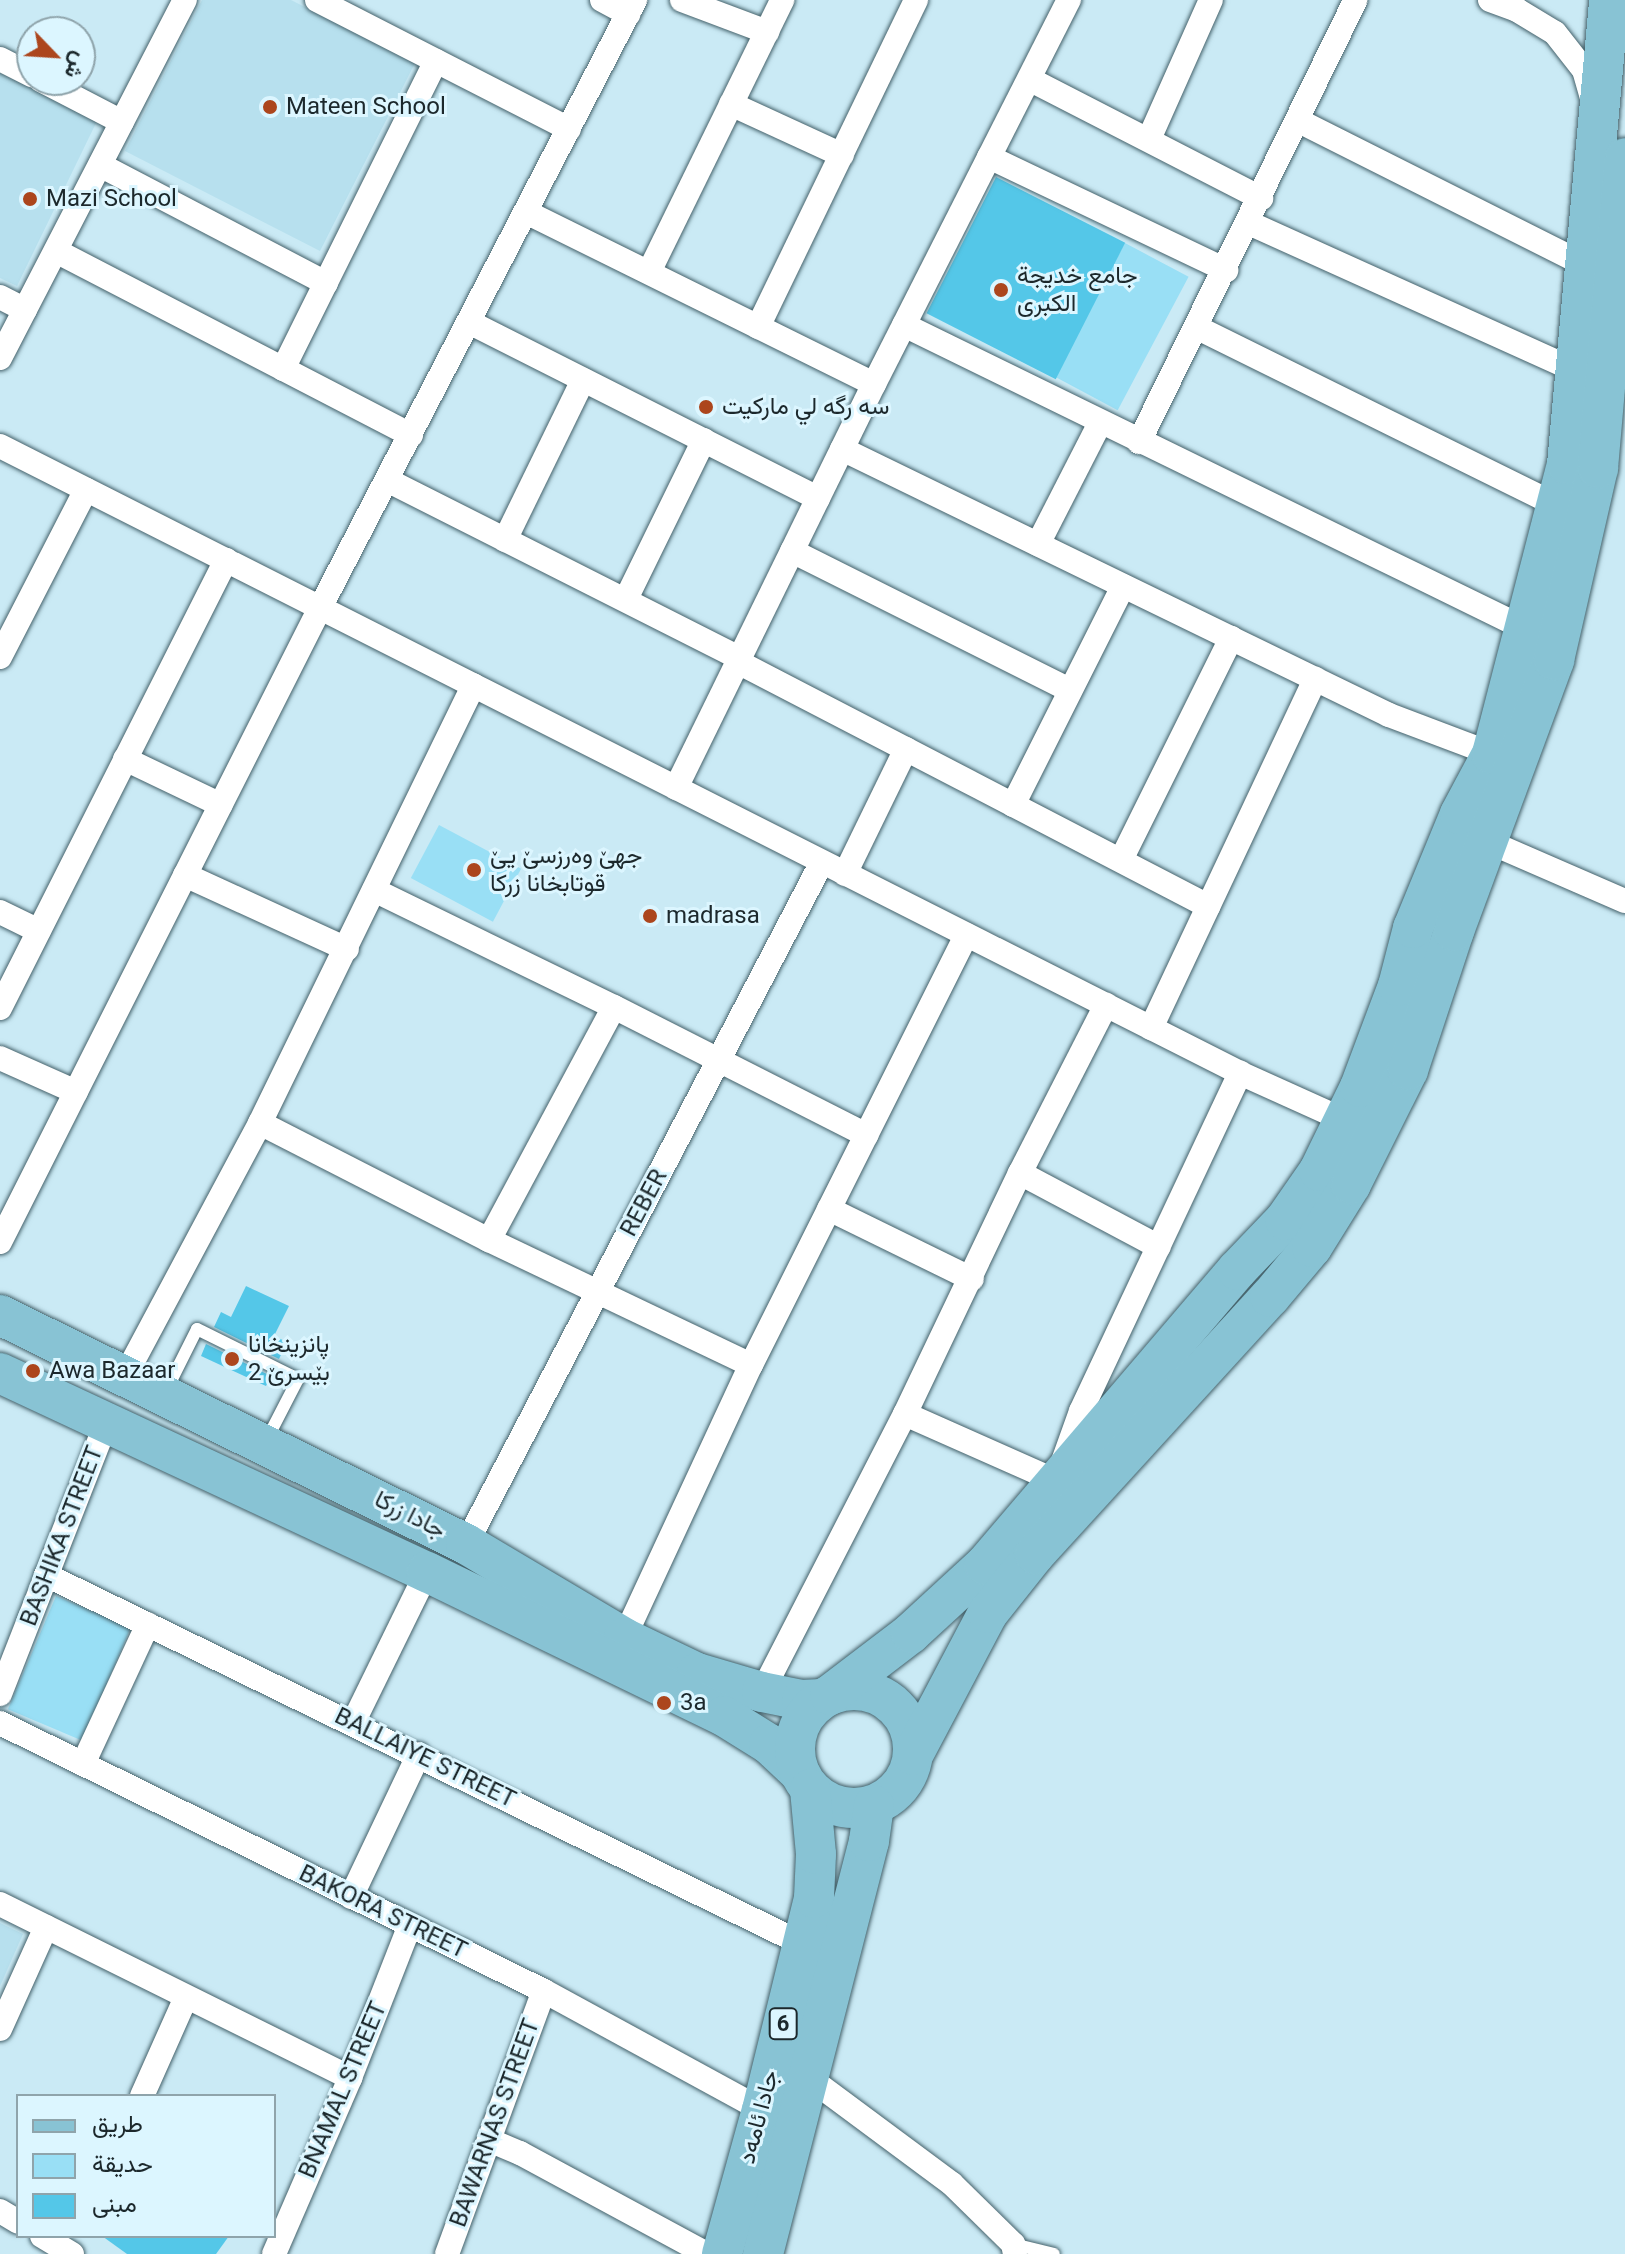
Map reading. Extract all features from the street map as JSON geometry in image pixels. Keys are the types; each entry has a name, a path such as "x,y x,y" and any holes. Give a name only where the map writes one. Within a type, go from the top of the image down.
{"main road":[{"path":"1609,0 1567,464 1558,506 1492,754 1460,814 1413,928 1377,1047 1319,1171 1285,1220 1227,1282 985,1565 911,1633 826,1697 803,1719 797,1732 795,1760 805,1781 825,1801 841,1807 874,1805 898,1789 988,1613 1035,1554 1312,1247 1351,1184 1408,1070 1454,931 1554,660 1598,468 1625,158"},
{"name":"جادا زرکا","path":"0,1315 466,1544 624,1638 697,1673 802,1700 826,1697"},
{"name":"جادا زرکا","path":"0,1373 427,1572 724,1716 769,1744 805,1781"},
{"path":"324,1524 344,1482"},
{"path":"826,1697 857,1690 883,1697 903,1716 909,1728 913,1755"},
{"name":"جادا ئامەد","path":"722,2254 803,1944 816,1873 805,1781"},
{"name":"جادا ئامەد","path":"763,2254 869,1841 874,1805"}],"street":[{"path":"0,1242 320,608 632,7 602,0"},
{"path":"682,0 767,32"},
{"path":"649,272 782,0"},
{"path":"758,327 916,0"},
{"path":"676,788 874,384 1069,0"},
{"path":"1149,139 1211,0"},
{"path":"1139,442 1198,328 1356,0"},
{"path":"1490,0 1517,10 1555,33 1584,70 1598,119"},
{"path":"321,1 569,129"},
{"path":"0,358 122,122 177,3"},
{"path":"283,369 436,61"},
{"path":"1031,80 1261,198"},
{"path":"72,96 122,122"},
{"path":"731,104 842,155"},
{"path":"1299,121 1585,265"},
{"path":"989,157 1226,270"},
{"path":"100,165 326,283"},
{"path":"526,212 874,384"},
{"path":"1249,223 1575,370"},
{"path":"56,251 411,435"},
{"path":"0,297 25,310"},
{"path":"469,322 818,498"},
{"path":"904,325 1526,629"},
{"path":"1198,328 1558,506"},
{"path":"505,540 583,380"},
{"path":"1038,544 1100,423"},
{"path":"626,599 704,440"},
{"path":"0,446 1240,1073 1344,1120"},
{"path":"842,449 1389,715 1492,754"},
{"path":"387,480 626,599 1208,906"},
{"path":"0,657 86,490"},
{"path":"792,551 1070,690"},
{"path":"0,1008 226,560"},
{"path":"1013,805 1123,586"},
{"path":"1121,860 1231,638"},
{"path":"1151,1028 1315,679"},
{"path":"125,1376 260,1123 474,685"},
{"path":"845,874 906,749"},
{"path":"125,759 221,805"},
{"path":"1460,814 1489,842 1625,901"},
{"name":"REBER","path":"466,1544 822,862"},
{"path":"185,875 347,949"},
{"path":"374,890 866,1135"},
{"path":"0,912 39,931"},
{"path":"624,1638 751,1365 966,935"},
{"path":"762,1692 905,1414 1020,1173 1106,1005"},
{"path":"489,1240 614,1007"},
{"path":"0,1058 76,1092"},
{"path":"905,1414 1056,1481 1081,1411 1240,1073"},
{"path":"260,1123 489,1240 751,1365"},
{"path":"1020,1173 1159,1247"},
{"path":"829,1209 972,1279"},
{"name":"BASHIKA STREET","path":"0,1694 106,1423"},
{"path":"353,1723 427,1572"},
{"name":"BALLAIYE STREET","path":"46,1575 419,1754 803,1944"},
{"path":"83,1764 148,1624"},
{"name":"BAKORA STREET","path":"0,1723 544,1991 762,2110"},
{"path":"351,1897 419,1754"},
{"path":"0,1904 350,2078"},
{"name":"BNAMAL STREET","path":"274,2254 350,2078 410,1925"},
{"path":"0,2029 46,1927"},
{"name":"BAWARNAS STREET","path":"447,2254 544,1991"},
{"path":"143,2094 186,1997"},
{"path":"808,2077 952,2184 1014,2249"},
{"path":"489,2140 520,2153 707,2254"},
{"path":"45,2238 72,2254"}],"lane":[{"path":"164,1395 197,1329 298,1379 265,1444"},
{"path":"1014,2249 1054,2254"}],"shaded area":[{"name":"Mateen School","path":"202,0 291,0 415,63 320,251 125,151"},
{"name":"Mazi School","path":"0,73 16,81 16,96 46,96 97,121 17,286 0,278"},
{"path":"0,1923 23,1934 0,1986"}],"green space":[{"path":"1125,243 1189,277 1118,410 1054,376"},
{"path":"439,825 521,869 493,922 411,878"},
{"path":"56,1596 131,1628 83,1741 8,1709"}],"building":[{"path":"996,177 1125,243 1056,379 927,313"},
{"path":"246,1286 289,1306 274,1336 287,1342 279,1359 214,1327 221,1312 231,1317"},
{"path":"206,1344 271,1376 266,1386 201,1356"},
{"path":"105,2238 228,2238 216,2254 127,2254"}],"place":[{"name":"Mateen School","path":"270,107"},
{"name":"Mazi School","path":"30,199"},
{"name":"جامع خدیجة الکبری","path":"1001,290"},
{"name":"سه رگه لي ماركيت","path":"706,407"},
{"name":"جھێ وەرزسێ یێ قوتابخانا زرکا","path":"474,870"},
{"name":"madrasa","path":"650,916"},
{"name":"پانزینخانا بێسرێ 2","path":"232,1359"},
{"name":"Awa Bazaar","path":"33,1371"},
{"name":"3a","path":"664,1703"}]}
